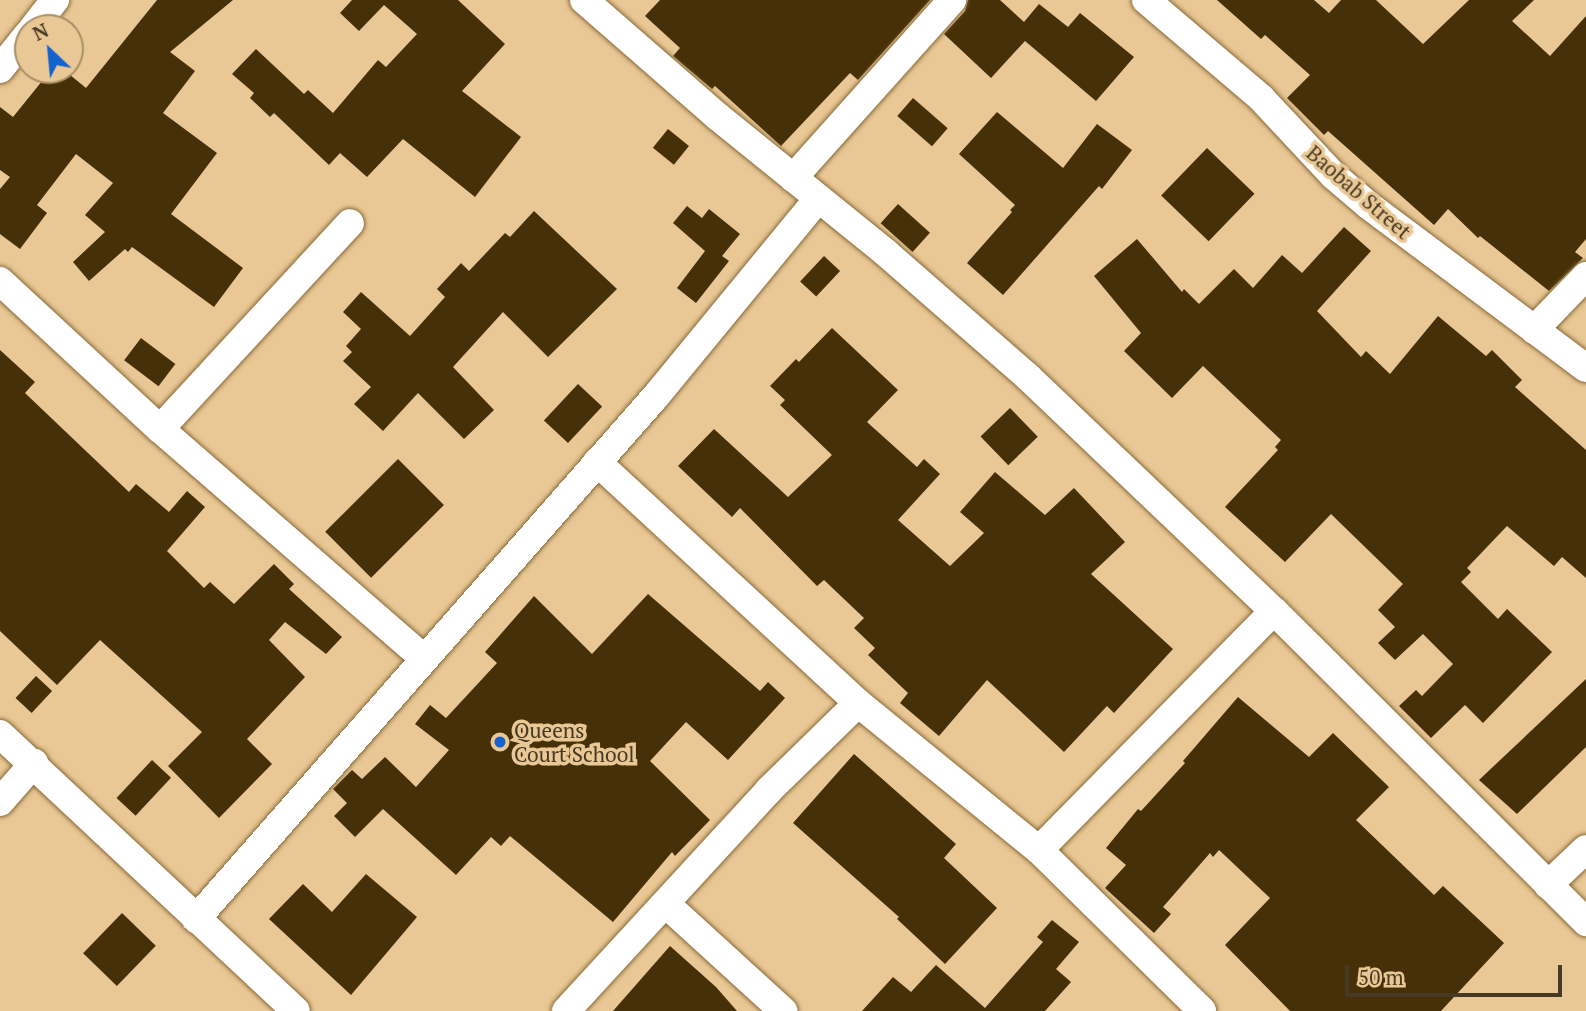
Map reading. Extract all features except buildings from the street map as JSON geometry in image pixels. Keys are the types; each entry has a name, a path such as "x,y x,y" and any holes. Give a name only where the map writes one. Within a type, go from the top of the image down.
{"street":[{"path":"44,14 55,0"},
{"path":"793,178 952,0"},
{"name":"Baobab Street","path":"1146,0 1261,98 1334,176 1368,205 1586,368"},
{"path":"602,6 793,178 886,253 1028,377 1273,611 1586,922"},
{"path":"0,69 14,52"},
{"path":"196,919 286,820 424,658 682,365 818,199"},
{"path":"160,429 350,223"},
{"path":"1534,330 1586,276"},
{"path":"0,281 160,429 424,658"},
{"path":"597,462 858,703 1039,850 1202,1011"},
{"path":"1039,850 1273,611"},
{"path":"566,1011 769,790 858,703"},
{"path":"0,734 296,1011"},
{"path":"0,802 34,763"},
{"path":"1548,885 1586,849"},
{"path":"666,904 783,1011"}],"place":[{"name":"Queens Court School","path":"500,742"}]}
